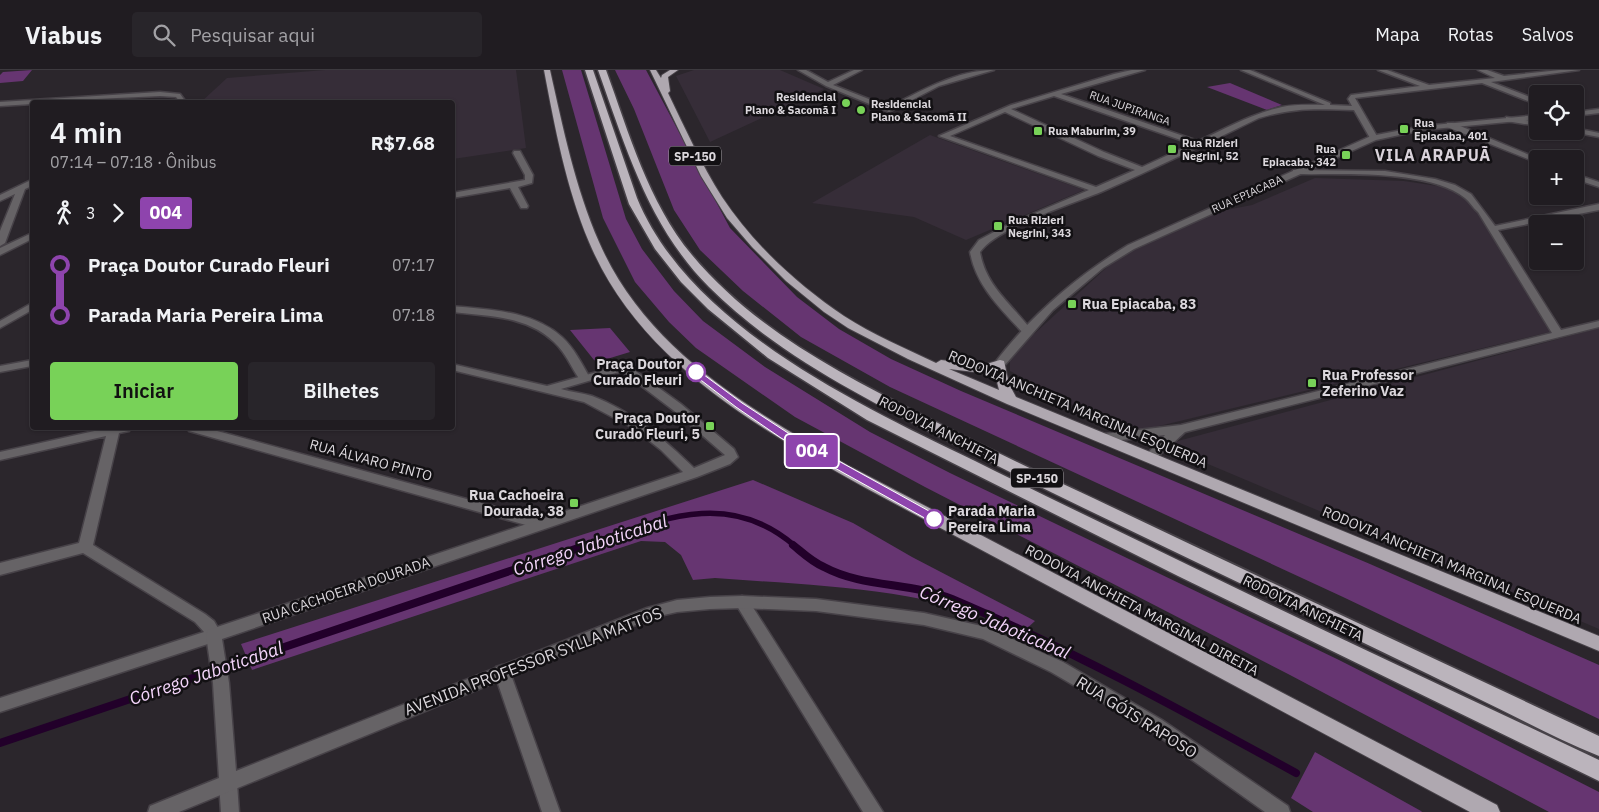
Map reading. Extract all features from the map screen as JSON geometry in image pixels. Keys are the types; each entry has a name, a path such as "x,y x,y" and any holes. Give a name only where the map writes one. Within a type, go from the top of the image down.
{"highway":[{"name":"RODOVIA ANCHIETA MARGINAL DIREITA","path":"547,70 574,192 599,256 624,297 649,328 679,358 716,388 784,435 892,496 1490,812"},
{"name":"RODOVIA ANCHIETA","path":"589,70 627,186 639,215 667,259 702,298 732,325 760,346 824,389 872,417 1599,771"},
{"name":"RODOVIA ANCHIETA","path":"602,70 630,150 667,228 688,257 724,295 770,334 870,395 973,448 1599,746"},
{"name":"RODOVIA ANCHIETA MARGINAL ESQUERDA","path":"652,70 709,183 744,234 773,262 838,317 894,349 1012,402 1104,438 1599,644"},
{"path":"666,96 664,76 675,70"},
{"path":"924,362 973,369 983,369 1000,364 999,376 1002,387 1012,402"}],"street":[{"path":"800,70 828,85 889,110 937,85 991,70"},
{"path":"828,85 858,70"},
{"path":"1116,70 1142,70"},
{"path":"1244,70 1335,106"},
{"path":"1381,70 1430,87"},
{"path":"1480,70 1503,79"},
{"path":"1374,138 1355,108 1351,98 1356,95 1576,70"},
{"path":"1098,190 942,136 1005,109 1132,71"},
{"path":"1483,81 1529,99"},
{"path":"84,100 160,94 178,95 182,100"},
{"name":"RUA JUPIRANGA","path":"1055,94 1198,144"},
{"path":"0,104 30,103"},
{"path":"1027,331 984,280 976,264 975,252 982,242 1012,226 1098,190 1257,117 1282,109 1335,106 1355,108"},
{"path":"1005,109 1101,154 1142,170"},
{"path":"1584,113 1599,111"},
{"name":"RUA EPIACABA","path":"1000,364 1049,308 1077,284 1119,254 1374,138 1423,128 1529,118"},
{"path":"1509,119 1529,122"},
{"path":"1450,125 1529,157"},
{"path":"1584,132 1599,134"},
{"path":"455,196 524,184 529,180 529,175 516,153"},
{"path":"1296,172 1381,175 1427,179 1446,185 1469,197 1480,211 1559,335"},
{"path":"1584,179 1599,185"},
{"path":"0,198 30,184"},
{"path":"513,186 524,206"},
{"path":"0,243 21,189"},
{"path":"1491,229 1599,206"},
{"path":"0,252 30,237"},
{"path":"0,325 30,307"},
{"path":"455,310 514,317 539,324 552,333 579,367 584,378"},
{"path":"1104,438 1181,429 1599,324"},
{"path":"0,369 30,363"},
{"path":"455,368 546,390 588,398 613,410 637,425 665,447 692,474 729,460 732,457 730,452 630,370 618,369 546,390"},
{"path":"1150,457 1164,442 1181,429"},
{"path":"0,456 109,430"},
{"path":"85,547 116,430"},
{"name":"RUA ÁLVARO PINTO","path":"200,430 540,524"},
{"name":"RUA CACHOEIRA DOURADA","path":"0,705 692,474"},
{"path":"0,569 85,547 200,618 208,625 214,635 218,654 230,812"},
{"path":"742,602 874,812"},
{"name":"AVENIDA PROFESSOR SYLLA MATTOS","path":"157,812 652,612 677,606 742,602 816,605 924,618 986,633"},
{"name":"RUA GÓIS RAPOSO","path":"986,633 1057,667 1156,725 1281,812"},
{"path":"502,672 551,812"}],"shaded area":[{"path":"32,70 23,81 0,83 0,75 3,72"},
{"path":"325,70 516,70 526,148 455,159 455,100 203,100 227,78"},
{"path":"562,70 581,70 626,219 642,249 674,291 703,321 765,367 870,432 950,473 1339,660 1599,792 1599,812 1549,812 1290,675 925,487 795,417 696,348 669,322 635,282 603,218"},
{"path":"615,70 646,70 730,228 797,297 839,329 891,359 961,391 1370,564 1599,665 1599,719 1343,597 890,387 801,337 743,291 700,250 674,210 634,109"},
{"path":"694,70 780,70 824,89 710,142 676,76"},
{"path":"1230,83 1282,105 1267,110 1207,87"},
{"path":"930,135 1084,190 966,240 914,217 812,203"},
{"path":"1315,178 1404,181 1444,187 1465,198 1474,207 1554,331 1126,434 1010,371 1010,356 1117,258 1216,212 1252,205"},
{"name":"Praça Doutor Curado Fleuri","path":"610,328 630,352 597,362 570,330"},
{"path":"1599,328 1599,629 1163,445"},
{"path":"753,480 853,523 912,557 1035,621 1024,631 987,616 911,597 833,587 715,578 693,580 681,555 665,542 641,541 252,670 241,644"},
{"path":"1315,752 1422,812 1313,812 1291,798"}],"waterway":[{"name":"Córrego Jaboticabal","path":"584,546 665,519 691,514 718,513 744,518 769,528 795,546"},
{"name":"Córrego Jaboticabal","path":"0,743 587,545"},
{"name":"Córrego Jaboticabal","path":"793,545 816,563 839,574 936,594 996,618 1126,682 1296,773"}],"bus line":[{"name":"004","path":"696,372 739,405 784,435 934,519"}],"place":[{"name":"Residencial Plano & Sacomã I","path":"846,103"},
{"name":"Residencial Plano & Sacomã II","path":"861,110"},
{"name":"Rua Epiacaba, 401","path":"1404,129"},
{"name":"Rua Maburim, 39","path":"1038,131"},
{"name":"Rua Rizieri Negrini, 52","path":"1172,149"},
{"name":"Rua Epiacaba, 342","path":"1346,155"},
{"name":"Rua Rizieri Negrini, 343","path":"998,226"},
{"name":"Rua Epiacaba, 83","path":"1072,304"},
{"name":"Praça Doutor Curado Fleuri","path":"696,372"},
{"name":"Rua Professor Zeferino Vaz","path":"1312,383"},
{"name":"Praça Doutor Curado Fleuri, 5","path":"710,426"},
{"name":"Rua Cachoeira Dourada, 38","path":"574,503"},
{"name":"Parada Maria Pereira Lima","path":"934,519"}],"district":[{"name":"VILA ARAPUÃ","path":"1433,155"}]}
